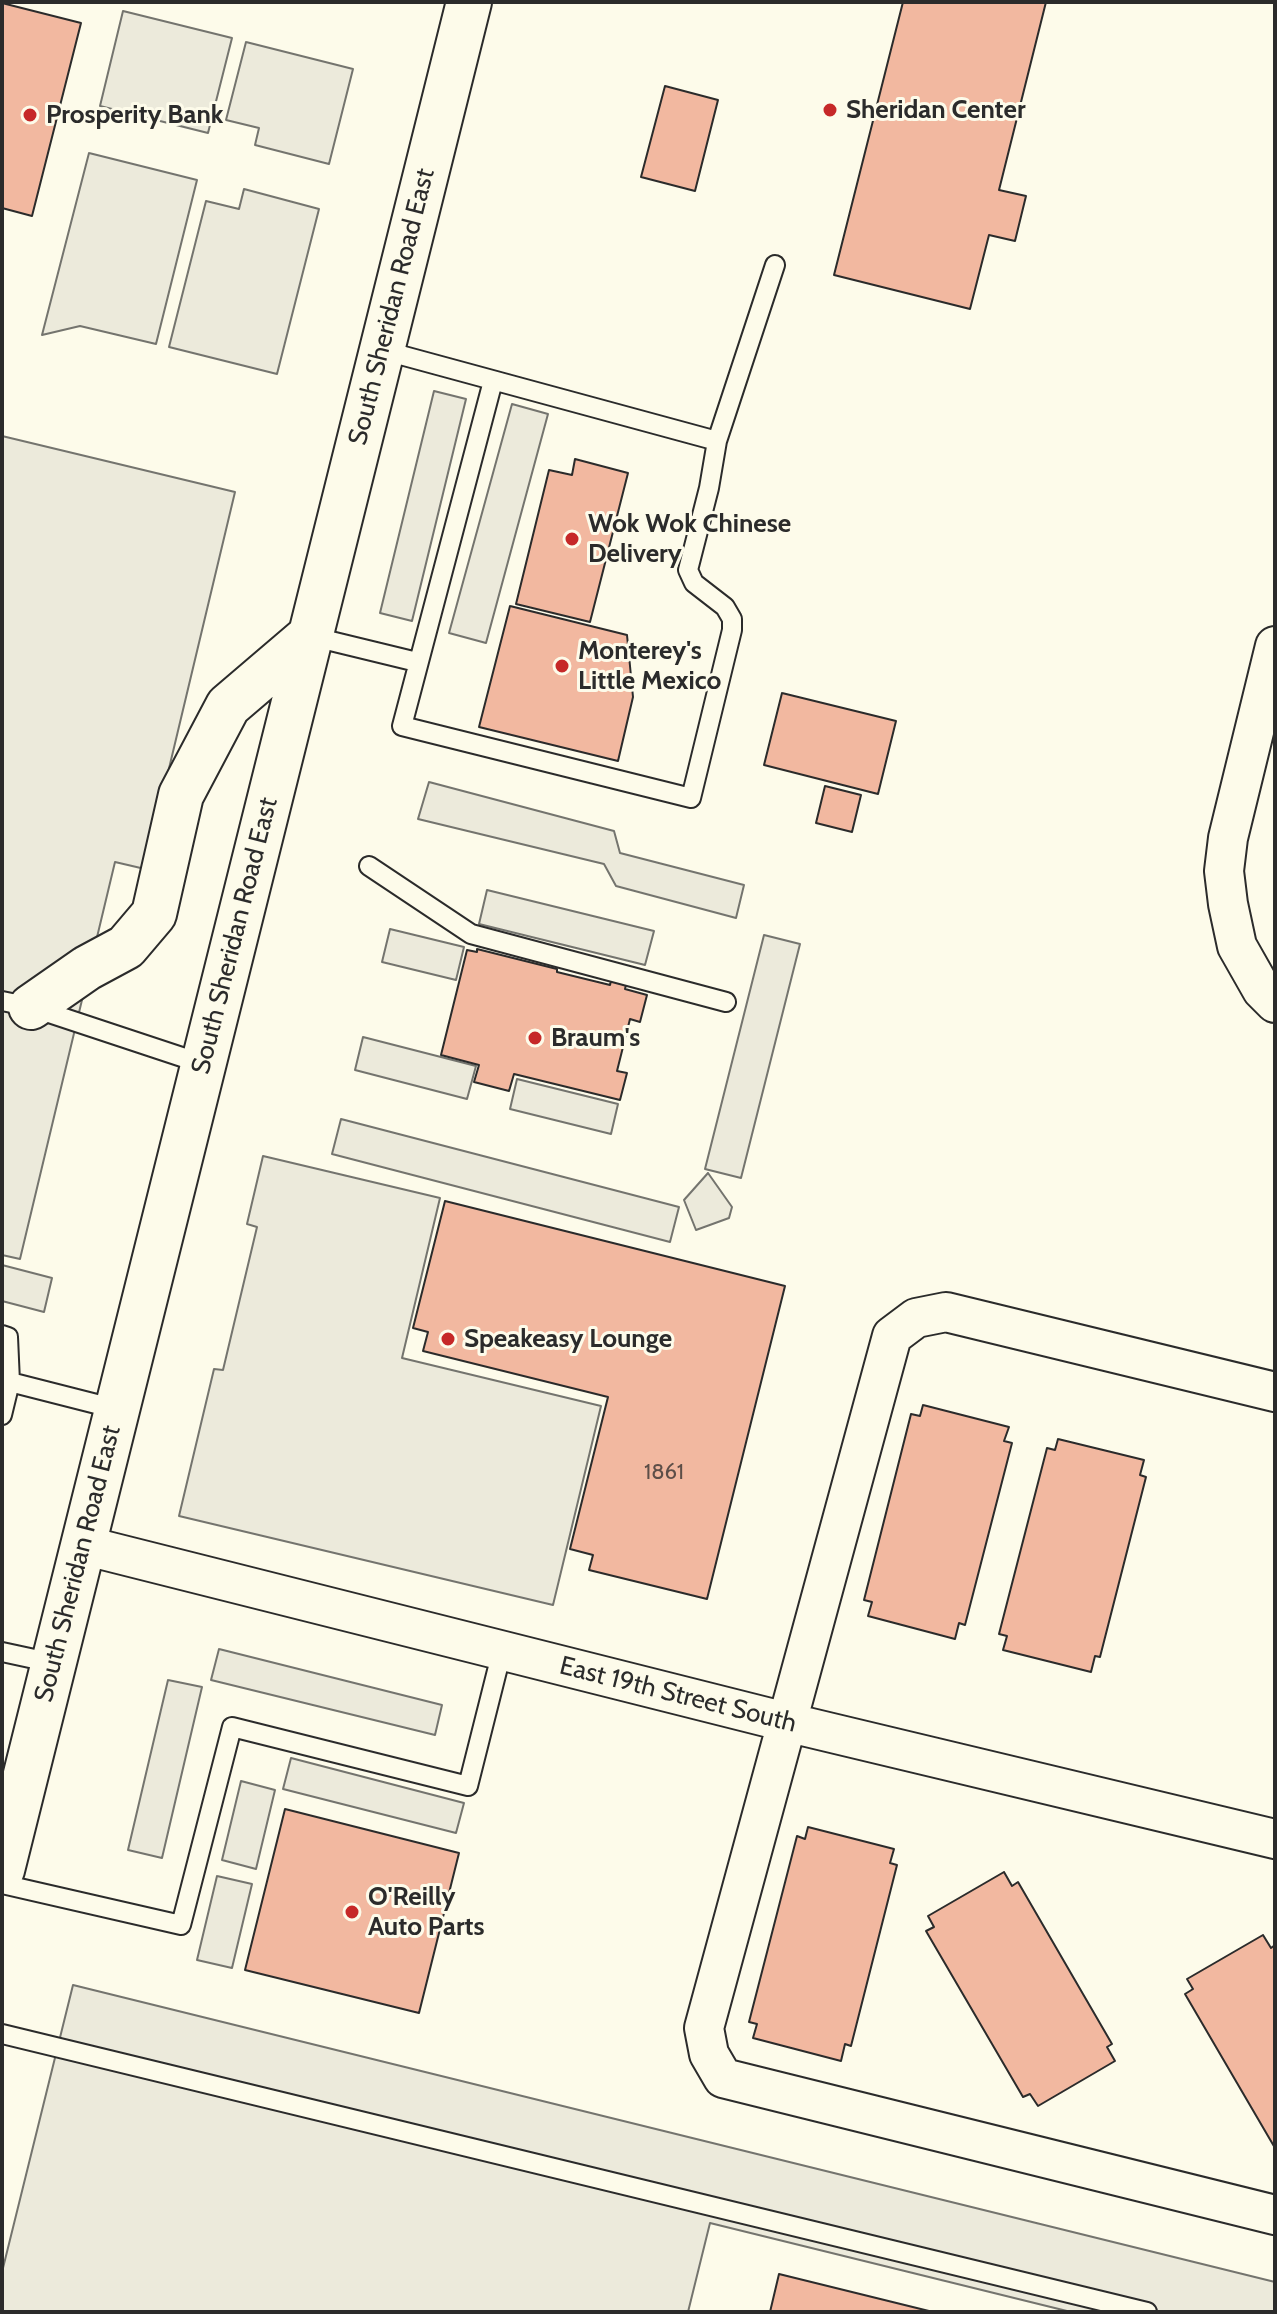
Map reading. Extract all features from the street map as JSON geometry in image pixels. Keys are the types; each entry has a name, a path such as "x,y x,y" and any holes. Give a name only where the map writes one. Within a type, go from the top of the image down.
{"main road":[{"name":"South Sheridan Road East","path":"2,1870 469,2"},
{"path":"16,1004 126,947 154,914 181,795 228,706 310,636"}],"street":[{"path":"1275,646 1228,838 1224,871 1237,946 1262,990 1275,1003"},
{"path":"1275,1392 946,1312 916,1318 892,1336 704,2028 709,2054 723,2078 1275,2215"},
{"name":"East 19th Street South","path":"83,1545 786,1722 1275,1839"}],"lane":[{"path":"493,381 402,726 691,798 732,630 732,619 725,607 694,583 688,570 709,488 717,441 775,265"},
{"path":"382,350 717,441"},
{"path":"310,636 417,662"},
{"path":"369,866 471,934 726,1002"},
{"path":"16,1004 203,1064"},
{"path":"2,1335 8,1337 10,1382 2,1415"},
{"path":"10,1382 116,1409"},
{"path":"2,1884 181,1925 232,1727 468,1786 502,1651"},
{"path":"2,1652 53,1663"},
{"path":"2,2034 1147,2312"}],"shaded area":[{"path":"123,11 232,38 208,133 100,106"},
{"path":"246,42 353,69 329,164 255,145 259,128 226,120"},
{"path":"89,153 197,180 156,344 80,326 42,335"},
{"path":"244,189 319,209 277,374 169,347 206,201 239,209"},
{"path":"434,391 466,399 412,621 380,613"},
{"path":"512,404 548,414 486,643 449,633"},
{"path":"2,436 235,492 145,869 115,862 20,1259 2,1255"},
{"path":"429,782 614,831 620,853 744,885 736,918 616,886 604,864 418,819"},
{"path":"487,890 654,931 645,965 479,924"},
{"path":"390,929 464,947 456,980 382,962"},
{"path":"764,935 800,944 741,1178 705,1169"},
{"path":"363,1037 476,1066 467,1099 355,1070"},
{"path":"517,1079 618,1104 611,1134 510,1109"},
{"path":"341,1119 679,1207 670,1242 332,1154"},
{"path":"263,1156 440,1198 402,1358 601,1406 553,1605 179,1516 214,1369 223,1370 257,1227 247,1224"},
{"path":"708,1173 732,1207 729,1218 696,1230 684,1200"},
{"path":"2,1265 52,1278 44,1312 2,1301"},
{"path":"219,1649 442,1705 435,1735 211,1680"},
{"path":"168,1680 202,1687 162,1858 128,1850"},
{"path":"291,1758 464,1803 456,1833 283,1789"},
{"path":"241,1781 275,1790 256,1869 222,1860"},
{"path":"217,1876 252,1884 232,1968 197,1960"},
{"path":"73,1985 1275,2282 1275,2312 1071,2312 710,2223 688,2312 2,2312 2,2272"}],"building":[{"path":"903,2 1046,2 999,190 1026,196 1015,241 989,235 970,309 834,275"},
{"name":"Prosperity Bank","path":"2,3 81,23 32,216 2,208"},
{"path":"665,86 718,100 695,191 641,177"},
{"name":"Wok Wok Chinese Delivery","path":"575,459 628,473 590,622 516,604 549,470 572,475"},
{"name":"Monterey's Little Mexico","path":"510,606 627,635 633,697 618,761 479,727"},
{"path":"782,693 896,721 878,794 764,765"},
{"path":"825,786 861,795 852,832 816,823"},
{"name":"Braum's","path":"477,949 610,985 611,981 626,985 625,989 647,995 640,1022 630,1019 617,1071 627,1073 620,1100 514,1074 509,1091 474,1082 479,1065 441,1055 467,950 477,952"},
{"path":"445,1201 785,1286 707,1599 589,1570 593,1555 570,1549 608,1397 423,1351 428,1332 413,1328"},
{"path":"923,1405 1009,1427 1004,1441 1012,1443 965,1625 959,1623 955,1639 868,1616 872,1602 864,1600 911,1414 920,1416"},
{"path":"1058,1439 1144,1460 1140,1475 1146,1477 1100,1657 1095,1656 1091,1672 1003,1650 1007,1636 999,1634 1047,1448 1055,1450"},
{"name":"O'Reilly Auto Parts","path":"285,1809 459,1853 419,2013 245,1970"},
{"path":"808,1827 894,1849 890,1863 897,1865 851,2046 845,2044 841,2061 753,2038 757,2024 749,2022 797,1836 805,1839"},
{"path":"1004,1872 1012,1886 1018,1882 1112,2044 1107,2047 1115,2061 1038,2106 1030,2094 1023,2097 926,1931 934,1927 928,1916"},
{"path":"1263,1935 1271,1948 1275,1945 1275,2148 1185,1994 1193,1989 1187,1979"},
{"path":"779,2274 933,2312 770,2312"}],"place":[{"name":"Sheridan Center","path":"830,110"},
{"name":"Prosperity Bank","path":"30,115"},
{"name":"Wok Wok Chinese Delivery","path":"572,539"},
{"name":"Monterey's Little Mexico","path":"562,666"},
{"name":"Braum's","path":"535,1038"},
{"name":"Speakeasy Lounge","path":"448,1339"},
{"name":"O'Reilly Auto Parts","path":"352,1912"}]}
